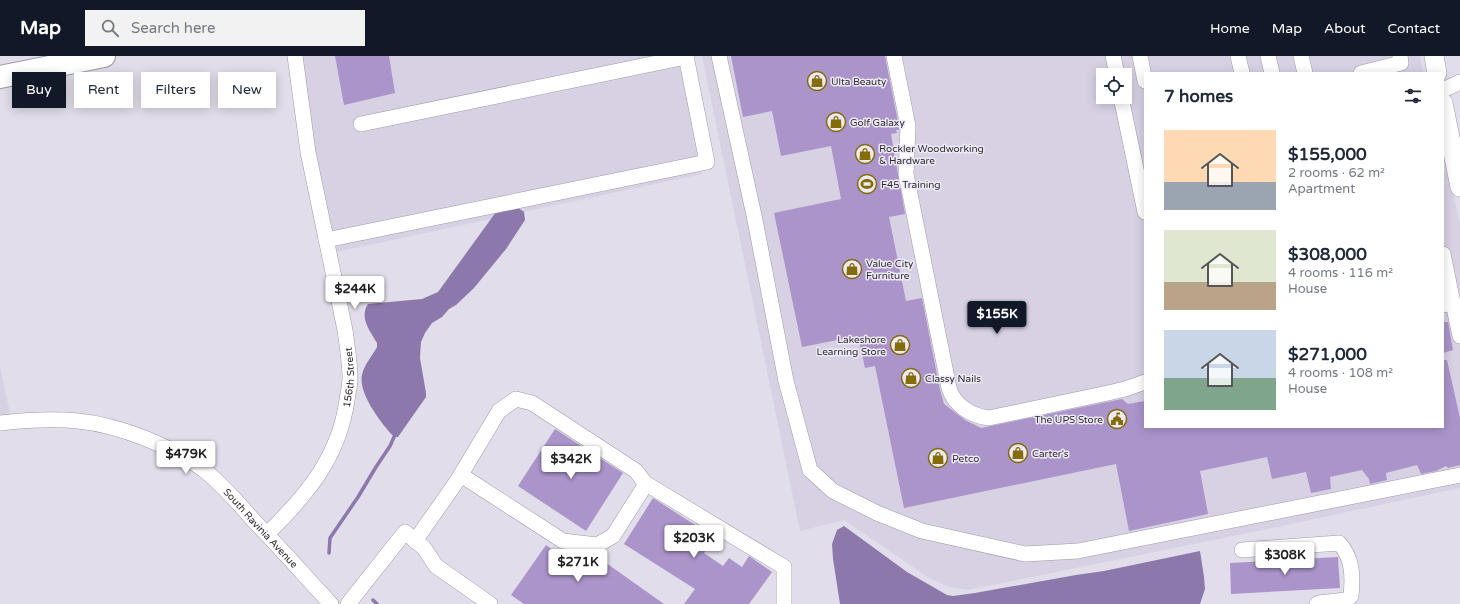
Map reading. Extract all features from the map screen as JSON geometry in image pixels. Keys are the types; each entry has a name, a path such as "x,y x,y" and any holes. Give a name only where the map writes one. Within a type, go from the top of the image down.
{"highway":[{"path":"0,76 104,56"}],"main road":[{"path":"1434,56 1437,72"},
{"path":"1444,107 1460,187"}],"street":[{"name":"156th Street","path":"267,534 306,493 318,477 328,459 338,437 345,414 350,380 349,355 308,152 295,56"},
{"path":"719,56 755,220 786,381 810,470 833,491 877,514 922,531 977,542 1025,554 1078,551 1460,475"},
{"path":"894,56 908,126 906,174 951,395 969,412 989,418 1108,393 1144,382"},
{"path":"1113,56 1116,68"},
{"path":"1140,56 1144,76"},
{"path":"1238,56 1242,72"},
{"path":"1268,56 1272,72"},
{"path":"1301,56 1305,72"},
{"path":"1365,72 1401,63 1400,56"},
{"path":"326,240 707,162 686,57 361,124"},
{"path":"1444,76 1460,77"},
{"path":"1444,90 1460,82"},
{"path":"1123,104 1138,145 1144,202"},
{"path":"1444,264 1448,304 1460,336"},
{"path":"415,541 461,475 499,411 516,400 532,403 636,471 646,484 784,567 784,604"},
{"name":"South Ravinia Avenue","path":"0,423 37,420 79,421 146,438 175,452 204,470 234,498 331,604"},
{"path":"461,475 563,541 597,545 613,536 646,484"},
{"path":"348,604 405,532 424,548 436,566 490,604"},
{"path":"1242,550 1339,543 1345,550 1353,577 1351,596 1346,600 1319,602 1318,604"}],"shaded area":[{"path":"302,56 679,56 702,174 336,252 314,148"},
{"path":"702,56 1420,56 1423,72 1144,72 1144,428 1444,428 1444,144 1460,225 1460,488 968,590 949,587 929,578 844,520 800,531"},
{"path":"513,204 524,212 525,220 506,249 474,288 456,305 449,309 442,317 432,323 425,333 421,342 420,358 426,397 398,437 394,437 383,424 367,400 362,383 364,368 377,347 377,343 366,324 365,314 368,304 422,299 438,292 496,212"},
{"path":"0,366 11,418 0,419"},
{"path":"844,526 907,572 947,595 953,596 975,593 1104,571 1200,551 1205,589 1200,604 840,604 832,544 837,530"}],"building":[{"path":"335,56 389,56 395,93 344,105"},
{"path":"731,56 885,56 899,127 899,130 896,130 897,133 891,134 905,214 889,217 906,301 922,298 944,404 965,420 981,428 1122,399 1128,404 1144,401 1144,428 1444,428 1444,360 1447,360 1460,418 1460,465 1448,468 1446,466 1436,471 1421,474 1417,465 1386,473 1387,480 1370,484 1369,479 1362,470 1330,477 1331,489 1311,493 1306,472 1272,479 1267,457 1200,471 1208,514 1129,531 1116,464 904,508 875,366 865,368 858,336 802,347 774,213 841,199 831,146 781,156 772,111 743,117"},
{"path":"1444,322 1448,322 1453,350 1444,353"},
{"path":"555,429 623,473 586,531 518,486"},
{"path":"653,498 714,537 704,553 723,566 729,558 742,567 749,556 772,572 749,604 684,604 695,589 624,544"},
{"path":"546,545 574,565 583,552 592,553 664,604 524,604 511,595"},
{"path":"1338,557 1340,588 1231,594 1230,563"}],"waterway":[{"path":"329,553 330,538 358,497 390,446 394,437"},
{"path":"373,600 377,604"}],"place":[{"name":"Ulta Beauty","path":"817,81"},
{"name":"Golf Galaxy","path":"836,122"},
{"name":"Rockler Woodworking & Hardware","path":"865,154"},
{"name":"F45 Training","path":"867,184"},
{"name":"Value City Furniture","path":"852,269"},
{"name":"Lakeshore Learning Store","path":"900,345"},
{"name":"Classy Nails","path":"911,378"},
{"name":"The UPS Store","path":"1117,419"},
{"name":"Carter's","path":"1018,453"},
{"name":"Petco","path":"938,458"}]}
